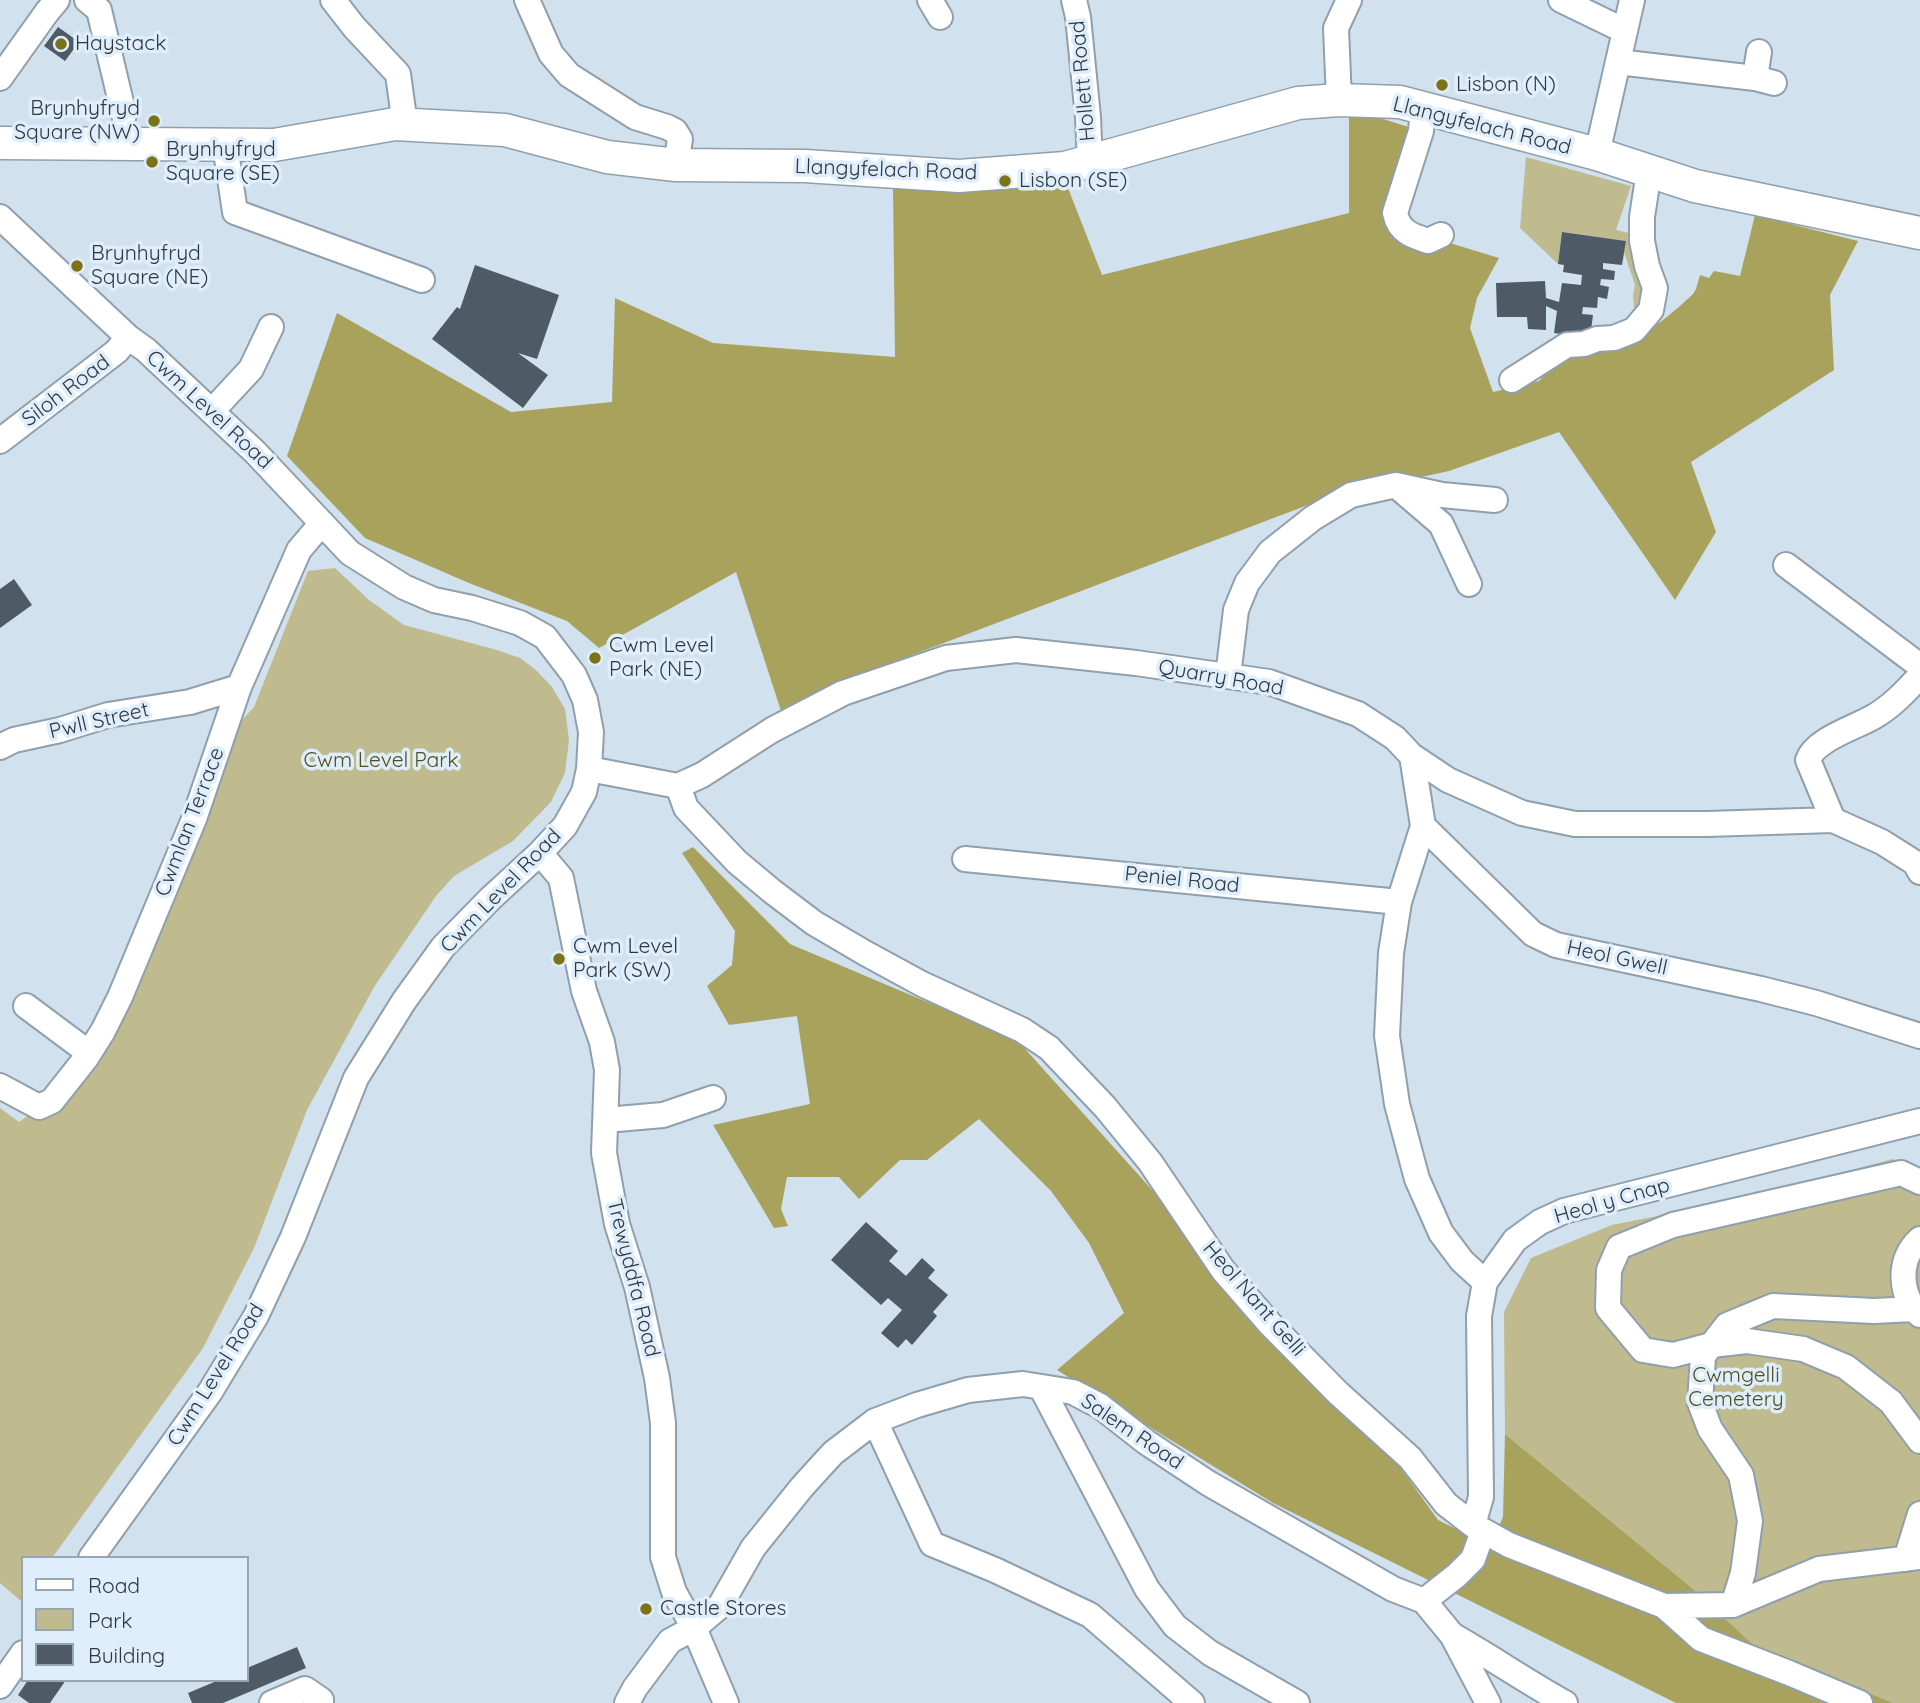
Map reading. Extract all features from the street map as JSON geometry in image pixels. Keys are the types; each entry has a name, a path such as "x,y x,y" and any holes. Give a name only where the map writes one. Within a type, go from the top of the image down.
{"main road":[{"name":"Llangyfelach Road","path":"0,143 274,145 395,124 505,130 607,157 676,165 805,166 959,176 1065,168 1298,103 1339,100 1400,102 1597,154 1695,186 1920,233"}],"street":[{"path":"87,0 99,10 124,115"},
{"path":"333,0 398,74 405,125"},
{"path":"527,0 551,54 569,75 635,117 675,131 680,139 676,165"},
{"name":"Hollett Road","path":"1074,0 1088,117 1090,162"},
{"path":"1339,100 1336,28 1349,0"},
{"path":"1561,0 1625,31"},
{"path":"1597,154 1632,0"},
{"path":"0,79 45,4"},
{"path":"1618,62 1765,80 1759,52"},
{"path":"1423,108 1421,131 1395,213 1404,232 1428,241 1441,235"},
{"path":"225,145 235,212 422,280"},
{"path":"1513,380 1567,345 1614,338 1634,330 1651,310 1655,288 1642,241 1642,217 1649,171"},
{"name":"Cwm Level Road","path":"0,217 255,452 351,554 404,587 434,600 520,623 545,637 574,675 585,700 591,732 589,768 584,792 565,825 540,853 443,947 404,1001 356,1078 293,1237 256,1316 210,1392 92,1556"},
{"path":"212,411 251,369 271,327"},
{"name":"Siloh Road","path":"0,441 117,351 128,337"},
{"path":"1396,485 1441,524 1469,584"},
{"path":"1228,676 1236,610 1247,583 1270,552 1313,517 1350,495 1396,485 1442,495 1496,500"},
{"name":"Cwmlan Terrace","path":"0,1086 39,1107 52,1101 103,1031 120,997 194,819 239,687 299,550 322,523"},
{"path":"1786,565 1920,666"},
{"name":"Quarry Road","path":"678,786 702,775 772,730 843,693 946,658 1016,650 1136,663 1269,682 1358,714 1395,738 1412,756 1448,780 1522,813 1575,824 1833,820 1882,842 1915,863 1920,872"},
{"path":"1833,820 1808,760 1810,752 1846,730 1875,717 1902,696 1920,676"},
{"name":"Pwll Street","path":"0,747 14,740 60,730 108,715 190,702 239,687"},
{"path":"1412,756 1423,826 1399,902 1391,953 1387,1036 1397,1104 1417,1179 1441,1233 1462,1261 1485,1282"},
{"path":"589,768 678,786"},
{"name":"Heol Nant Gelli","path":"678,786 686,808 737,862 814,922 922,984 1022,1030 1049,1048 1105,1107 1150,1162 1223,1270 1270,1324 1338,1393 1410,1458 1446,1504 1478,1528 1509,1545 1664,1605 1701,1639 1860,1703"},
{"name":"Heol Gwell","path":"1423,826 1533,934 1556,945 1761,989 1816,1003 1920,1036"},
{"name":"Trewyddfa Road","path":"540,853 561,878 584,991 602,1042 607,1070 604,1153 617,1224 637,1287 657,1378 663,1423 663,1557 674,1592 694,1628 726,1703"},
{"name":"Peniel Road","path":"965,859 1399,902"},
{"path":"26,1006 89,1052"},
{"path":"606,1120 663,1115 713,1098"},
{"name":"Heol y Cnap","path":"1422,1597 1457,1576 1473,1559 1481,1497 1479,1316 1485,1282 1515,1240 1540,1222 1564,1211 1920,1121"},
{"path":"1920,1182 1901,1173 1889,1175 1673,1225 1619,1247 1609,1270 1608,1308 1643,1350 1673,1355 1711,1345 1747,1341 1802,1349 1846,1367 1891,1402 1920,1441"},
{"path":"1917,1312 1906,1293 1903,1276 1906,1258 1920,1239"},
{"path":"1733,1605 1743,1573 1750,1521 1741,1475 1710,1429 1700,1403 1703,1356 1727,1325 1773,1306 1917,1312"},
{"name":"Salem Road","path":"627,1703 670,1641 694,1628 720,1606 753,1548 832,1453 875,1421 968,1390 1023,1384 1073,1392 1100,1406 1146,1442 1208,1483 1382,1583 1422,1597"},
{"path":"1041,1387 1147,1590 1175,1626 1210,1653 1297,1703"},
{"path":"875,1421 932,1544 995,1570 1090,1615 1192,1703"},
{"path":"1664,1605 1733,1605 1819,1569 1913,1558 1920,1514"},
{"path":"1422,1597 1452,1635 1488,1703"},
{"path":"1452,1635 1565,1703"},
{"path":"0,1686 21,1656"},
{"path":"272,1703 313,1696"}],"green space":[{"path":"1526,157 1631,186 1616,230 1633,234 1648,290 1637,311 1634,308 1633,295 1635,285 1624,252 1626,241 1562,232 1558,264 1520,228"},
{"name":"Cwm Level Park","path":"335,568 369,600 404,625 497,650 520,658 536,670 552,687 565,709 569,740 565,773 551,802 513,841 454,876 436,896 374,987 307,1110 254,1248 203,1348 53,1556 21,1556 21,1601 0,1583 0,1108 19,1122 30,1114 58,1104 235,728 254,707 308,571"},
{"name":"Cwmgelli Cemetery","path":"1893,1159 1920,1172 1920,1703 1893,1703 1751,1644 1693,1589 1505,1434 1504,1312 1531,1258 1612,1225 1734,1201"}],"shaded area":[{"path":"1349,112 1418,130 1390,215 1440,240 1499,258 1477,298 1470,328 1493,392 1539,381 1564,353 1601,351 1618,346 1650,329 1693,294 1700,275 1709,278 1714,271 1740,276 1755,215 1858,241 1830,295 1834,370 1691,462 1716,532 1675,600 1559,432 1449,471 1329,497 899,660 782,714 736,572 599,648 567,621 365,538 287,456 337,313 511,412 612,402 615,298 713,343 895,357 893,188 1068,188 1102,275 1349,213"},
{"path":"693,847 790,944 1017,1040 1392,1456 1438,1520 1490,1546 1503,1517 1505,1434 1693,1589 1752,1644 1893,1703 1676,1703 1273,1503 1057,1370 1124,1313 1089,1243 1051,1191 979,1119 927,1160 900,1160 859,1199 839,1177 787,1177 781,1209 788,1226 774,1228 713,1125 810,1104 797,1016 729,1025 707,986 732,965 735,931 682,853"}],"building":[{"name":"Haystack","path":"58,27 79,42 65,61 44,46"},
{"path":"1562,232 1626,241 1622,265 1603,263 1603,269 1615,271 1614,280 1601,279 1600,285 1609,287 1607,299 1598,297 1597,308 1583,307 1582,314 1593,315 1590,338 1554,333 1557,311 1546,306 1546,330 1528,329 1527,317 1497,317 1496,283 1545,281 1546,298 1559,302 1562,283 1581,285 1582,275 1563,272 1564,265 1558,264"},
{"path":"475,265 559,295 537,359 518,353 548,375 523,408 432,339 457,307 460,309"},
{"path":"14,579 32,605 0,628 0,589"},
{"path":"866,1222 898,1251 889,1261 906,1276 922,1258 935,1270 928,1278 948,1295 933,1312 937,1316 912,1345 906,1339 898,1348 881,1333 902,1310 888,1298 881,1305 831,1260"},
{"path":"297,1647 306,1668 223,1703 192,1703 188,1693 214,1682 248,1682 248,1668"},
{"path":"27,1682 65,1682 50,1703 29,1703 18,1695"}],"place":[{"name":"Haystack","path":"61,44"},
{"name":"Lisbon (N)","path":"1442,85"},
{"name":"Brynhyfryd Square (NW)","path":"154,121"},
{"name":"Brynhyfryd Square (SE)","path":"152,162"},
{"name":"Lisbon (SE)","path":"1005,181"},
{"name":"Brynhyfryd Square (NE)","path":"77,266"},
{"name":"Cwm Level Park (NE)","path":"595,658"},
{"name":"Cwm Level Park (SW)","path":"559,959"},
{"name":"Castle Stores","path":"646,1609"}]}
